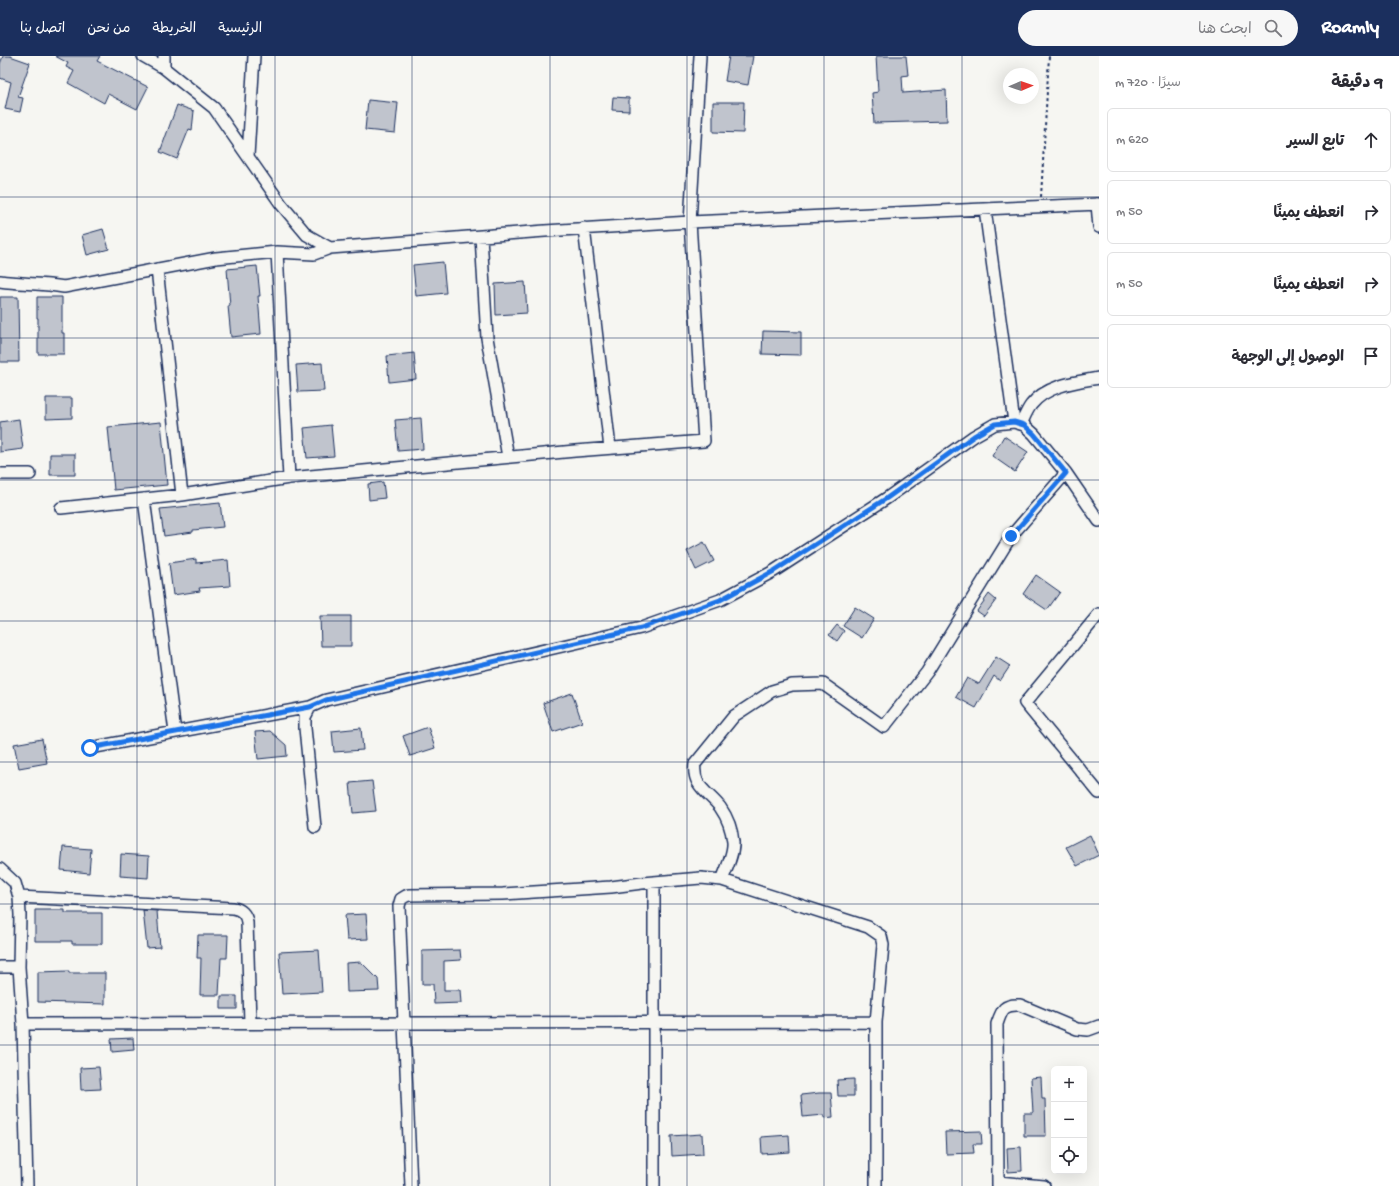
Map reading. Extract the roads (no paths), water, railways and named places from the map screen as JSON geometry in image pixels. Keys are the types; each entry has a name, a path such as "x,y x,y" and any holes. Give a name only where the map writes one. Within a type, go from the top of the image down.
{"street":[{"path":"143,56 164,68 214,108 281,204 307,235 330,248"},
{"path":"164,56 164,68"},
{"path":"248,156 254,56"},
{"path":"61,508 182,495 289,478 508,457 704,441 690,222 700,56"},
{"path":"0,281 44,283 64,287 216,258 277,252 314,254 330,248 584,228 690,222 1098,204 1099,227"},
{"path":"985,209 1018,423"},
{"path":"584,228 610,448"},
{"path":"481,236 487,338 508,457"},
{"path":"277,252 289,478"},
{"path":"157,269 182,495"},
{"path":"1018,423 1031,405 1044,393 1064,385 1099,378"},
{"path":"90,748 310,707 326,700 641,628 720,600 774,571 887,498 974,436 995,424 1018,423 1024,425 1034,434 1066,473 1099,521"},
{"path":"722,880 729,862 733,843 729,824 721,808 700,788 695,779 694,771 695,764 734,716 772,691 792,685 822,684 884,727 927,672 1011,536 1066,473"},
{"path":"0,474 30,474"},
{"path":"144,499 175,732"},
{"path":"1099,614 1025,703 1099,793"},
{"path":"310,707 305,717 305,728 315,827"},
{"path":"0,870 15,883 19,897 19,967 24,1024 26,1186"},
{"path":"411,1186 399,906 399,902 403,897 409,895 511,894 611,888 629,884 701,878 722,880 868,927 876,931 881,936 883,945 876,1022 876,1186"},
{"path":"654,882 654,1186"},
{"path":"19,897 233,908 240,910 245,915 247,922 250,1023"},
{"path":"0,967 19,967"},
{"path":"1044,1186 998,1184 997,1024 1000,1013 1004,1008 1011,1004 1020,1005 1077,1029 1088,1030 1099,1026"},
{"path":"24,1024 876,1022"}]}
